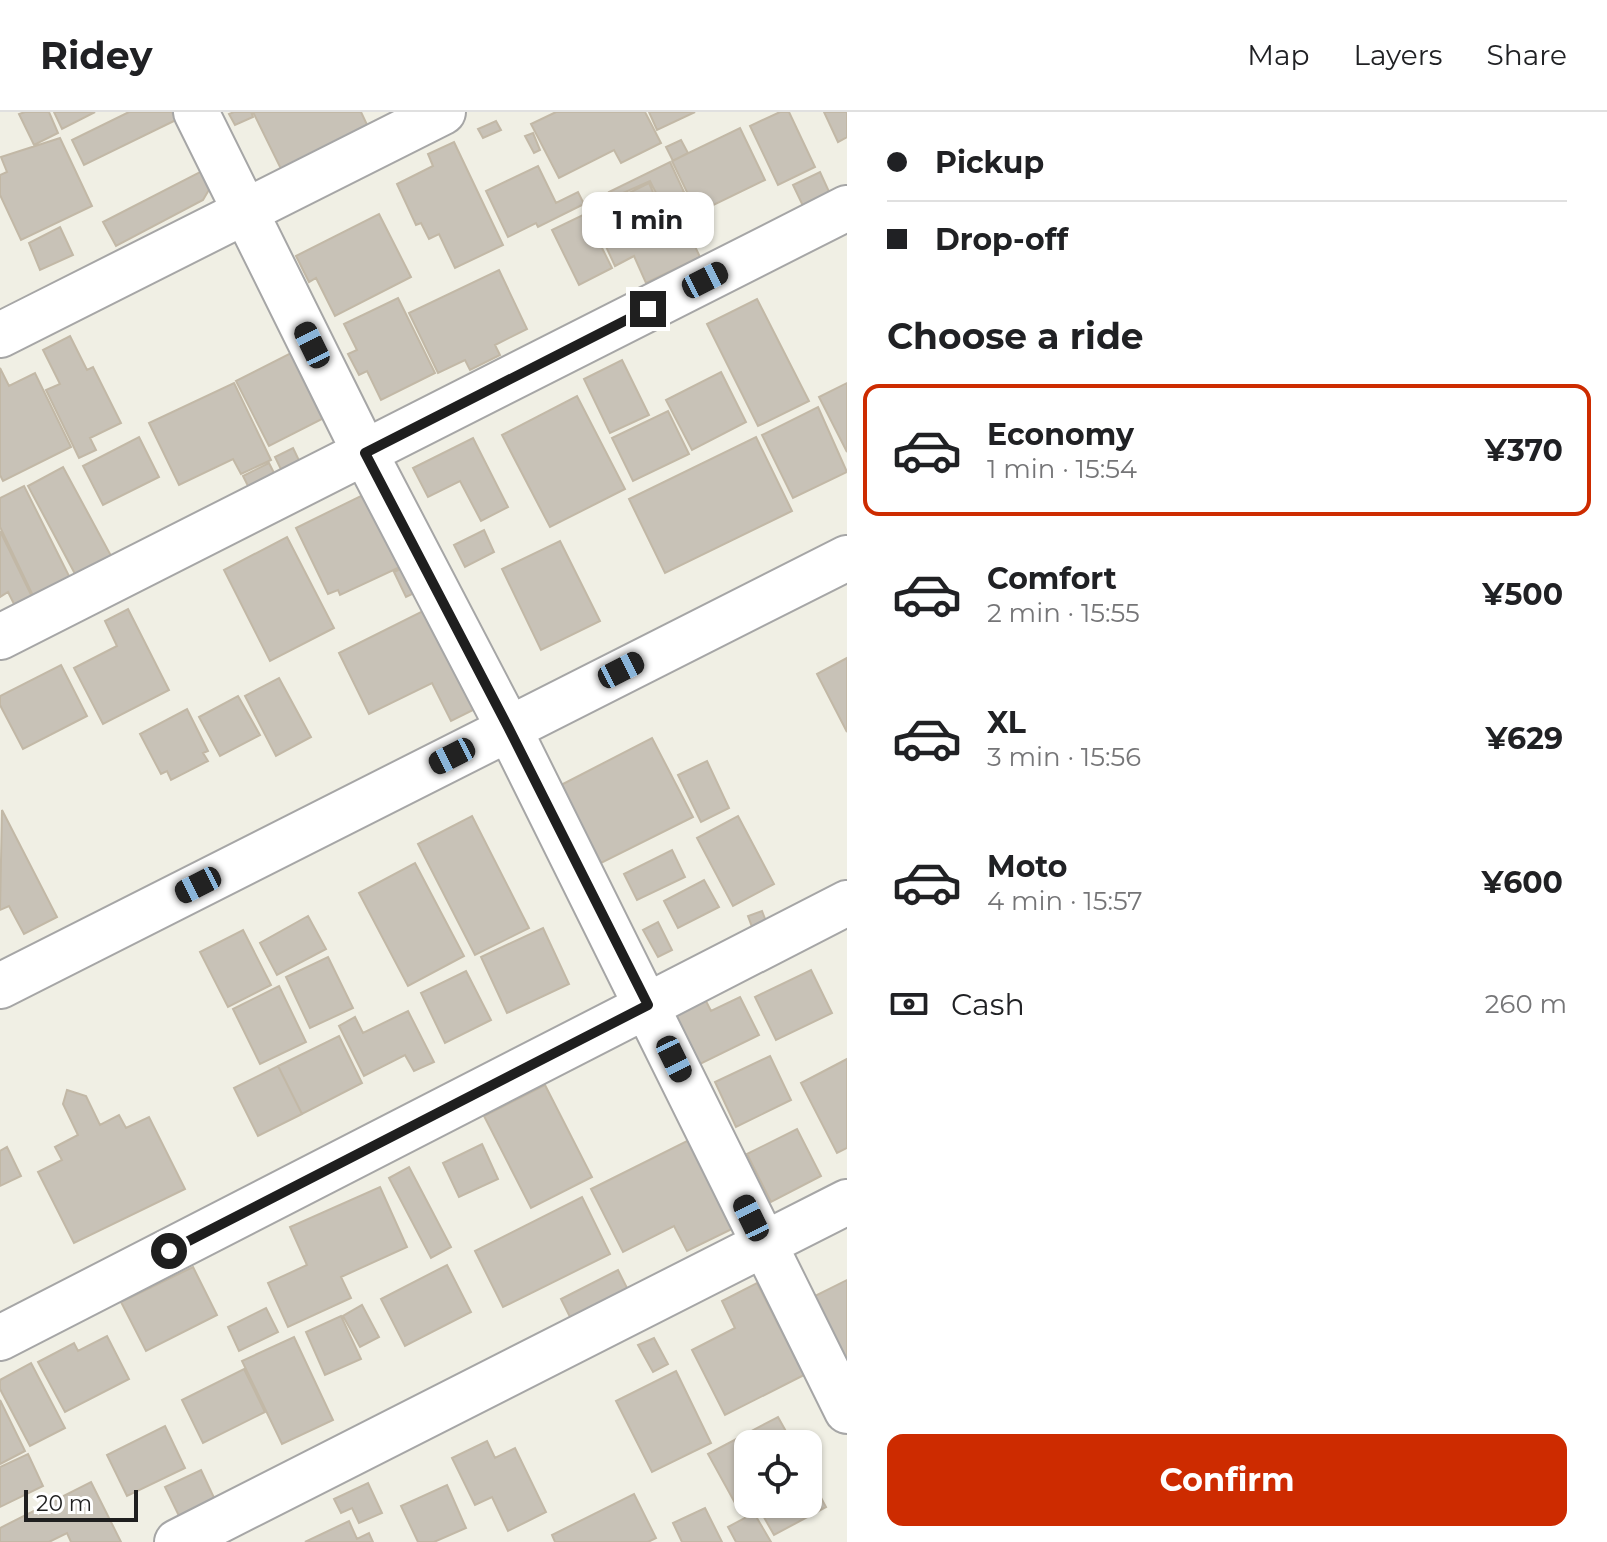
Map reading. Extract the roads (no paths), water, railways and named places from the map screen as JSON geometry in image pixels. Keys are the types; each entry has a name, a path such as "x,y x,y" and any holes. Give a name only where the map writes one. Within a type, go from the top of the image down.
{"street":[{"path":"196,112 365,453 648,1005 847,1411"},
{"path":"0,335 443,112"},
{"path":"0,637 847,208"},
{"path":"0,986 847,558"},
{"path":"0,1338 847,903"},
{"path":"177,1542 847,1202"}]}
